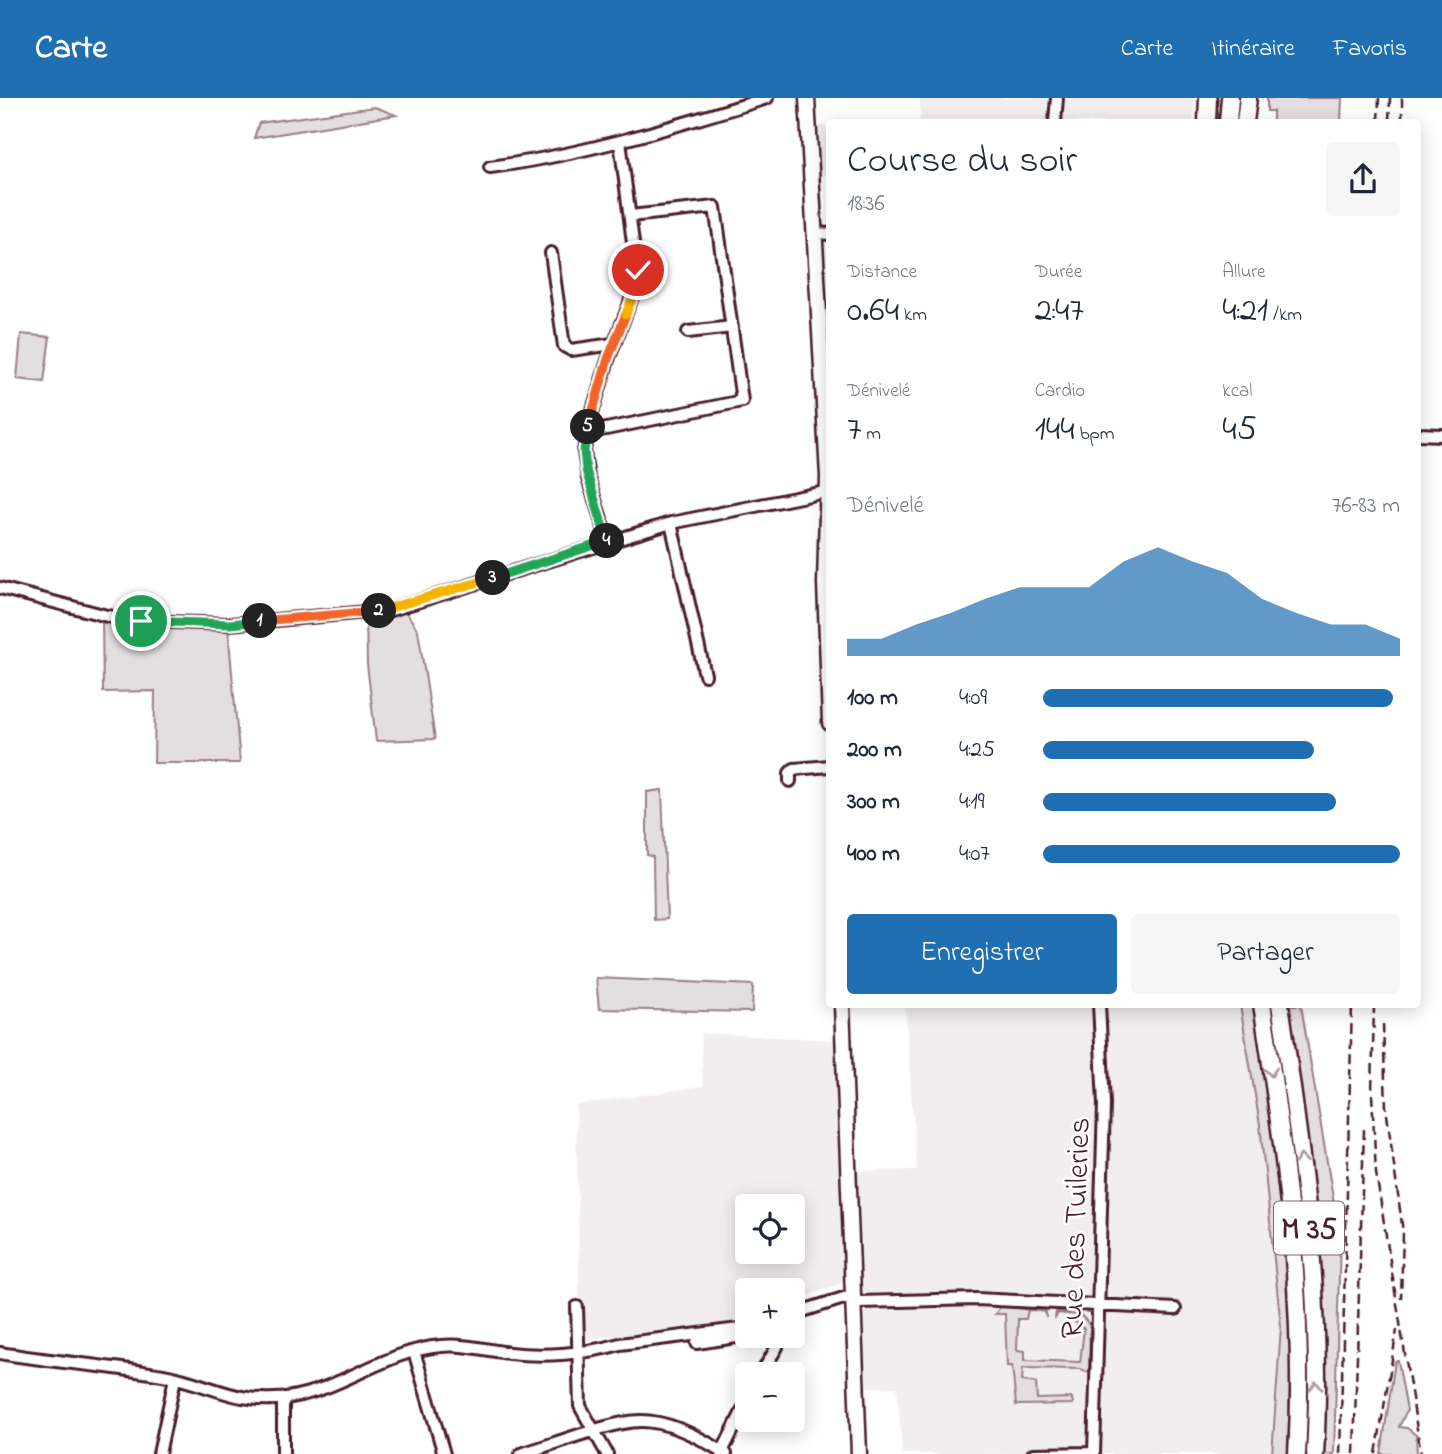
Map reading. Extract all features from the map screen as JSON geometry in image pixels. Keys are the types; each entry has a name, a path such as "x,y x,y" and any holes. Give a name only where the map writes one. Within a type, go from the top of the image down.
{"highway":[{"path":"1228,119 1230,98"},
{"path":"1245,119 1248,98"},
{"name":"M 35","path":"1263,1008 1294,1254 1298,1320 1297,1454"},
{"name":"M 35","path":"1281,1008 1311,1249 1316,1320 1315,1454"}],"main road":[{"path":"807,98 822,233 826,380"},
{"path":"826,568 826,620"},
{"path":"842,1008 859,1454"}],"street":[{"path":"490,167 517,164 620,141 767,98"},
{"path":"1055,119 1057,98"},
{"path":"608,541 586,470 587,433 613,344 638,282 620,141"},
{"path":"587,433 741,401 715,207 630,216"},
{"path":"551,253 564,346 571,350 613,344"},
{"path":"688,332 732,327"},
{"path":"1421,434 1442,435"},
{"path":"0,588 107,616 141,621 230,624 390,610 671,523 826,492"},
{"path":"671,523 705,675"},
{"path":"790,781 790,773 794,769 826,766"},
{"name":"Rue des Tuileries","path":"1033,1454 1094,1454 1104,1087 1099,1008"},
{"path":"805,1311 842,1298 859,1302 977,1299 1175,1310"},
{"path":"577,1307 580,1406 607,1454"},
{"path":"0,1353 175,1378 239,1398 283,1398 323,1390 377,1363 414,1351 463,1345 533,1355 578,1352 735,1330"},
{"path":"604,1349 621,1351 735,1337"},
{"path":"771,1348 772,1353"},
{"path":"767,1362 777,1348"},
{"path":"414,1351 444,1454"},
{"path":"159,1454 175,1378"},
{"path":"283,1398 283,1454"},
{"path":"522,1454 618,1425 651,1422 685,1433 723,1453 735,1428"}],"shaded area":[{"path":"920,98 1196,98 1193,119 920,119"},
{"path":"1267,98 1342,98 1341,119 1273,119 1273,111 1267,111"},
{"path":"375,107 396,115 254,138 259,123"},
{"path":"817,126 826,126 826,175 820,175"},
{"path":"21,334 50,337 44,382 17,379"},
{"path":"406,612 418,630 435,739 376,741 367,664 366,616"},
{"path":"102,618 228,628 240,763 154,763 155,691 103,692"},
{"path":"662,790 667,919 654,920 653,857 647,855 647,792"},
{"path":"596,978 753,985 752,1012 599,1009"},
{"path":"905,1008 1240,1008 1260,1125 1281,1327 1272,1454 902,1454 897,1387 860,1388 848,1281 805,1297 805,1278 735,1278 735,1322 580,1340 576,1105 703,1086 701,1033 835,1040 843,1171 917,1170"},
{"path":"1240,1008 1301,1008 1340,1240 1334,1454 1272,1454 1281,1327 1260,1125"},
{"path":"1001,1306 1033,1310 1028,1310 1026,1319 1018,1319 1017,1350 1025,1351 1025,1360 1080,1362 1084,1329 1075,1322 1075,1315 1058,1313 1055,1319 1056,1312 1078,1312 1090,1325 1089,1373 1081,1369 1023,1368 1022,1381 1036,1383 1037,1399 1072,1398 1073,1404 1016,1405 1012,1366 1007,1366 1005,1314 995,1314"},
{"path":"1395,1361 1398,1361 1407,1410 1399,1427 1407,1428 1416,1435 1417,1454 1381,1454"}],"railway":[{"path":"1378,119 1379,98"},
{"path":"1389,119 1390,98"},
{"path":"1402,98 1402,119"},
{"path":"1340,1454 1352,1008"},
{"path":"1374,1008 1372,1094 1376,1173 1421,1454"},
{"path":"1383,1024 1386,1107 1403,1232 1401,1299"},
{"path":"1354,1454 1364,1129"},
{"path":"1376,1454 1397,1330"}],"route":[{"path":"141,621 230,624 390,610 608,541 588,478 584,447 608,359 636,289 638,270"}]}
